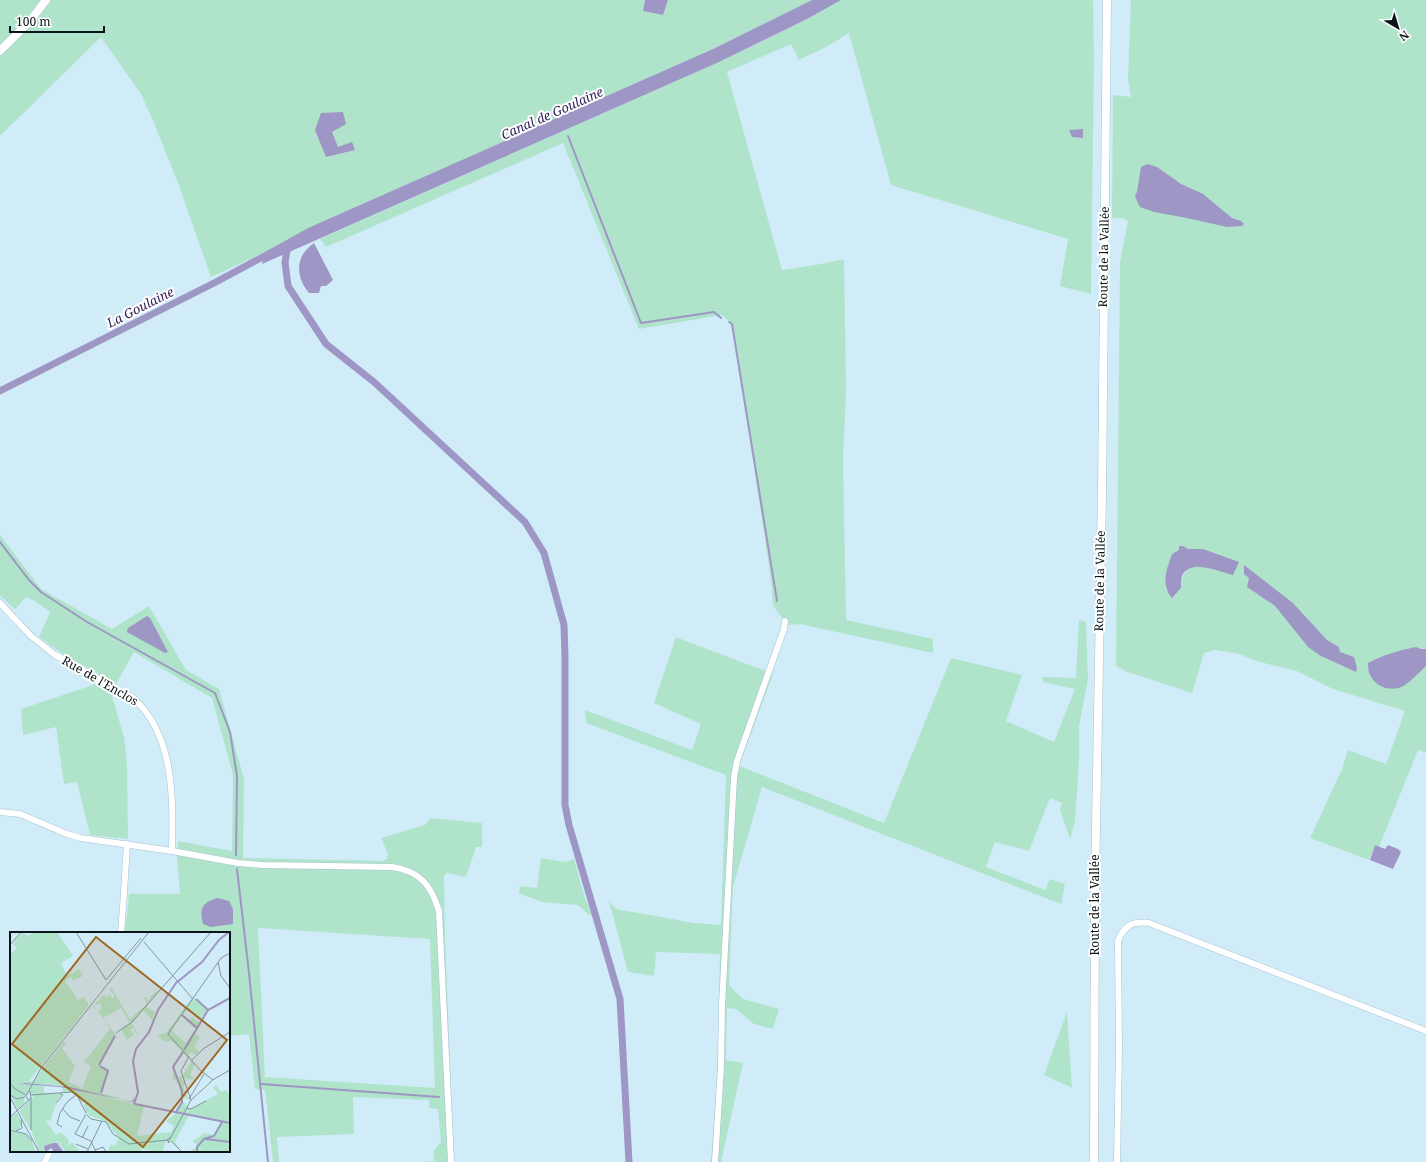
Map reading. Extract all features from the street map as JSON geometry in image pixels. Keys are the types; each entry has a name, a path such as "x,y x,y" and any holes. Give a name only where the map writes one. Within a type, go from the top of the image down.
{"main road":[{"path":"0,51 30,21 46,0"},
{"name":"Route de la Vallée","path":"1094,1162 1097,762 1102,477 1107,0"}],"street":[{"name":"Rue de l'Enclos","path":"0,603 31,636 55,655 134,698 143,707 153,724 167,757 173,817 172,851"},
{"path":"715,1162 721,1066 722,1005 734,777 737,762 784,629 785,621"},
{"path":"0,812 20,814 81,838 172,851 238,863 262,865 392,866 404,868 425,881 435,898 439,911 451,1162"},
{"path":"121,932 126,844"},
{"path":"1117,1162 1119,1048 1118,941 1121,932 1132,924 1137,922 1149,924 1426,1031"},
{"path":"45,1162 50,1152"}],"green space":[{"path":"0,0 645,0 643,11 663,15 668,0 812,0 713,49 308,228 265,252 211,277 178,183 141,94 101,37 0,136"},
{"path":"841,0 1093,0 1094,60 1091,294 1060,286 1068,239 891,185 849,33 830,45 799,60 791,44 727,72 782,270 844,259 846,390 843,461 846,620 933,639 933,653 800,624 788,625 773,606 771,580 733,325 722,315 639,329 563,143 326,247 320,239 719,62 809,18"},
{"path":"1131,0 1426,0 1426,649 1408,649 1377,658 1389,689 1405,685 1426,666 1426,753 1418,750 1379,847 1375,845 1369,860 1310,838 1342,769 1348,750 1386,764 1405,711 1333,689 1297,671 1256,661 1239,654 1215,650 1204,653 1192,693 1125,671 1116,666 1120,262 1128,221 1122,218 1112,218 1113,95 1131,97 1128,80","holes":["1183,546 1188,549 1203,549 1202,567 1192,568 1186,572 1182,579 1181,589 1166,591 1165,580 1172,554 1179,550 1179,547","1249,578 1293,603 1327,640 1339,647 1340,652 1354,657 1356,672 1308,647 1275,606 1247,587"]},
{"path":"0,535 41,589 112,629 149,606 186,670 219,689 244,779 243,858 383,861 387,859 388,854 381,838 425,825 431,818 482,823 482,847 476,847 466,877 447,873 444,876 445,940 454,1162 424,1162 434,1161 434,1150 441,1142 438,1109 429,1108 429,1100 353,1097 354,1134 277,1137 279,1162 273,1162 265,1090 255,1089 249,1034 230,1036 230,932 125,932 129,894 180,894 177,857 178,841 232,851 233,775 212,698 134,652 111,693 124,737 127,765 128,839 90,835 77,782 64,784 56,727 23,735 21,709 93,685 100,675 64,655 39,637 50,612 26,597 15,609 0,596","holes":["258,928 430,939 435,1088 265,1077"]},
{"path":"1079,620 1086,622 1088,678 1079,727 1079,761 1075,821 1070,839 1060,810 1062,803 1050,798 1029,851 995,842 986,867 1045,890 1050,879 1065,884 1061,904 762,787 733,887 729,985 743,999 779,1009 773,1029 754,1024 736,1009 727,1008 726,1060 743,1063 721,1162 711,1162 717,1076 720,954 656,952 654,976 628,972 609,901 616,909 694,923 721,925 726,775 586,723 585,710 692,750 701,724 654,703 676,637 773,674 739,766 884,823 951,658 1022,675 1006,721 1054,742 1075,689 1043,682 1042,677 1076,678"},
{"path":"541,858 565,862 574,859 585,898 592,915 589,915 578,905 542,902 519,893 520,886 537,888"},
{"path":"1067,1012 1072,1088 1044,1075"}],"shaded area":[{"path":"645,0 668,0 663,15 643,11"},
{"path":"812,0 841,0 809,18 719,62 262,264 265,252 308,228 713,49"},
{"path":"343,112 346,124 332,132 338,147 352,142 355,150 326,157 315,130 321,113"},
{"path":"1083,129 1083,138 1072,137 1069,130"},
{"path":"1148,164 1157,167 1181,184 1203,194 1232,218 1241,221 1244,224 1242,226 1227,227 1154,212 1140,207 1135,196 1141,167"},
{"path":"314,243 333,280 326,286 321,286 319,293 309,293 301,280 299,266 303,254"},
{"path":"1179,546 1183,546 1188,549 1203,549 1239,562 1233,575 1213,569 1198,567 1186,571 1182,576 1181,588 1172,598 1168,593 1165,582 1168,565 1172,554 1179,550"},
{"path":"1244,565 1293,603 1327,640 1339,647 1340,652 1354,657 1357,668 1356,672 1321,656 1308,647 1275,606 1247,587 1249,578 1244,574"},
{"path":"147,616 150,618 168,652 165,653 127,632 128,628"},
{"path":"1416,647 1426,649 1426,666 1405,685 1395,689 1385,688 1376,683 1370,675 1368,663 1391,653"},
{"path":"1375,845 1385,849 1388,845 1398,849 1401,852 1393,869 1370,860"},
{"path":"217,898 229,901 233,909 233,924 211,927 203,924 201,914 203,907 208,902"}],"waterway":[{"path":"568,136 641,323 714,312 721,318"},
{"path":"288,245 285,262 288,286 326,344 374,382 525,522 544,553 564,625 565,805 569,825 620,999 629,1162"},
{"name":"La Goulaine","path":"0,391 216,282 272,252"},
{"path":"729,322 732,324 777,601"},
{"path":"0,542 29,580 41,592 87,622 215,693 230,732 237,776 236,855"},
{"path":"237,869 268,1162"},
{"path":"261,1084 439,1097"}],"water label":[{"name":"Canal de Goulaine","path":"552,113"}]}
